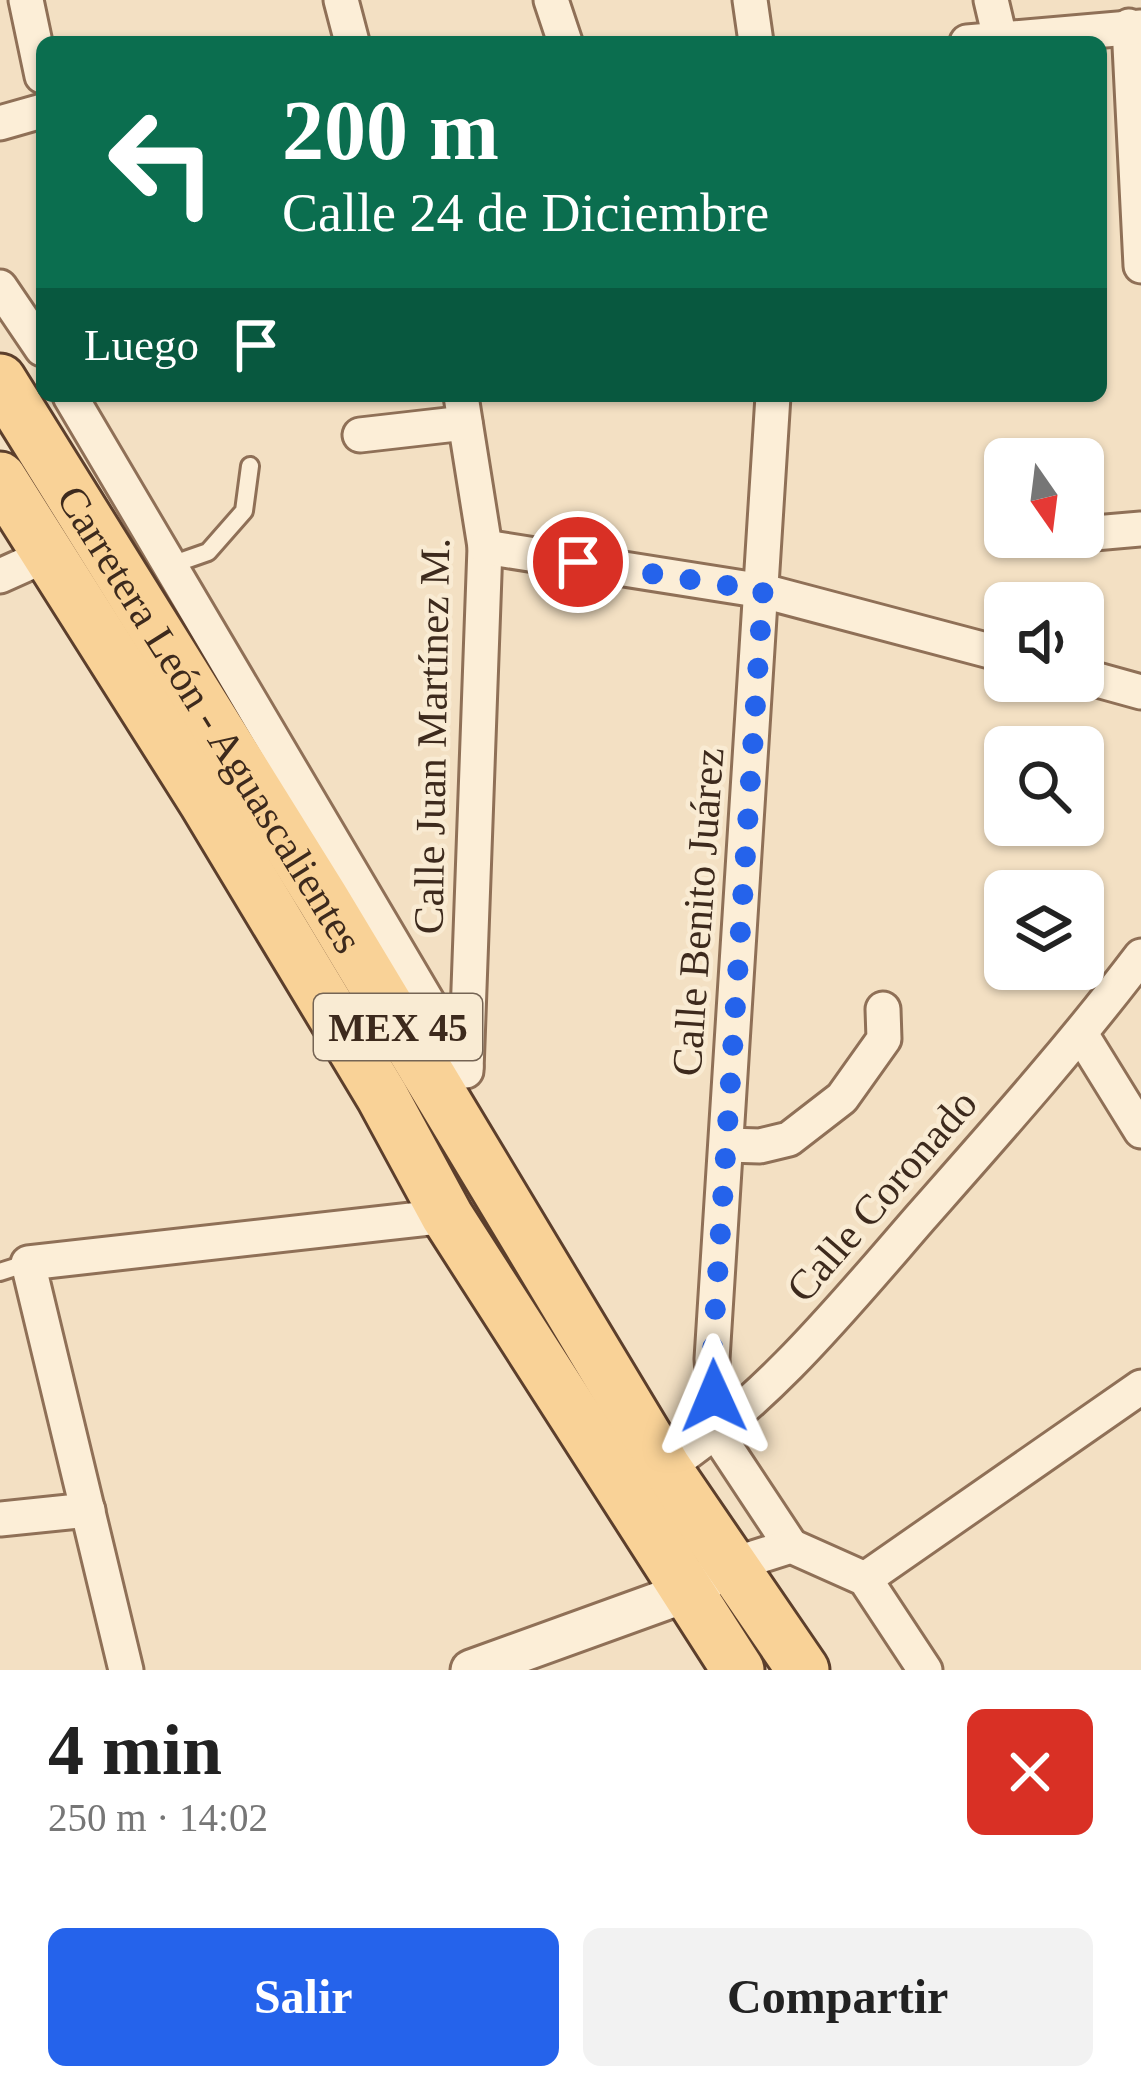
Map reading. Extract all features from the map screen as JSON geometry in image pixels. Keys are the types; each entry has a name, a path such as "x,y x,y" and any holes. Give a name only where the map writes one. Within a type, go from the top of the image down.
{"main road":[{"name":"Carretera León - Aguascalientes","path":"0,380 323,899 665,1468 803,1670"},
{"name":"Carretera León - Aguascalientes","path":"0,478 206,802 382,1096 447,1216 733,1668"}],"street":[{"path":"26,0 36,48"},
{"path":"341,0 350,36"},
{"path":"551,0 564,36"},
{"path":"750,0 755,36"},
{"path":"988,36 991,0"},
{"path":"1040,36 1135,27 1141,266"},
{"path":"0,123 36,113"},
{"path":"0,286 36,339"},
{"path":"73,402 466,1067"},
{"name":"Calle Benito Juárez","path":"717,1435 712,1359 773,402"},
{"path":"360,435 463,410"},
{"name":"Calle Juan Martínez M.","path":"463,410 485,548 466,1067 471,1150"},
{"path":"1104,533 1141,530"},
{"path":"485,548 763,591 984,649"},
{"path":"0,576 49,554"},
{"path":"1104,682 1141,692"},
{"name":"Calle Coronado","path":"665,1468 717,1435 808,1347 1082,1034 1141,956"},
{"path":"727,1145 760,1146 789,1138 842,1098 884,1039 883,1010"},
{"path":"1082,1034 1141,1131"},
{"path":"126,1670 88,1510 14,1268 447,1216"},
{"path":"865,1579 1141,1387"},
{"path":"717,1435 791,1546 865,1579 925,1670"},
{"path":"0,1519 88,1510"},
{"path":"471,1670 687,1592 731,1564 791,1546"}],"lane":[{"path":"167,567 208,552 244,512 250,466"}],"route":[{"path":"578,562 763,591 712,1359 714,1396"}]}
